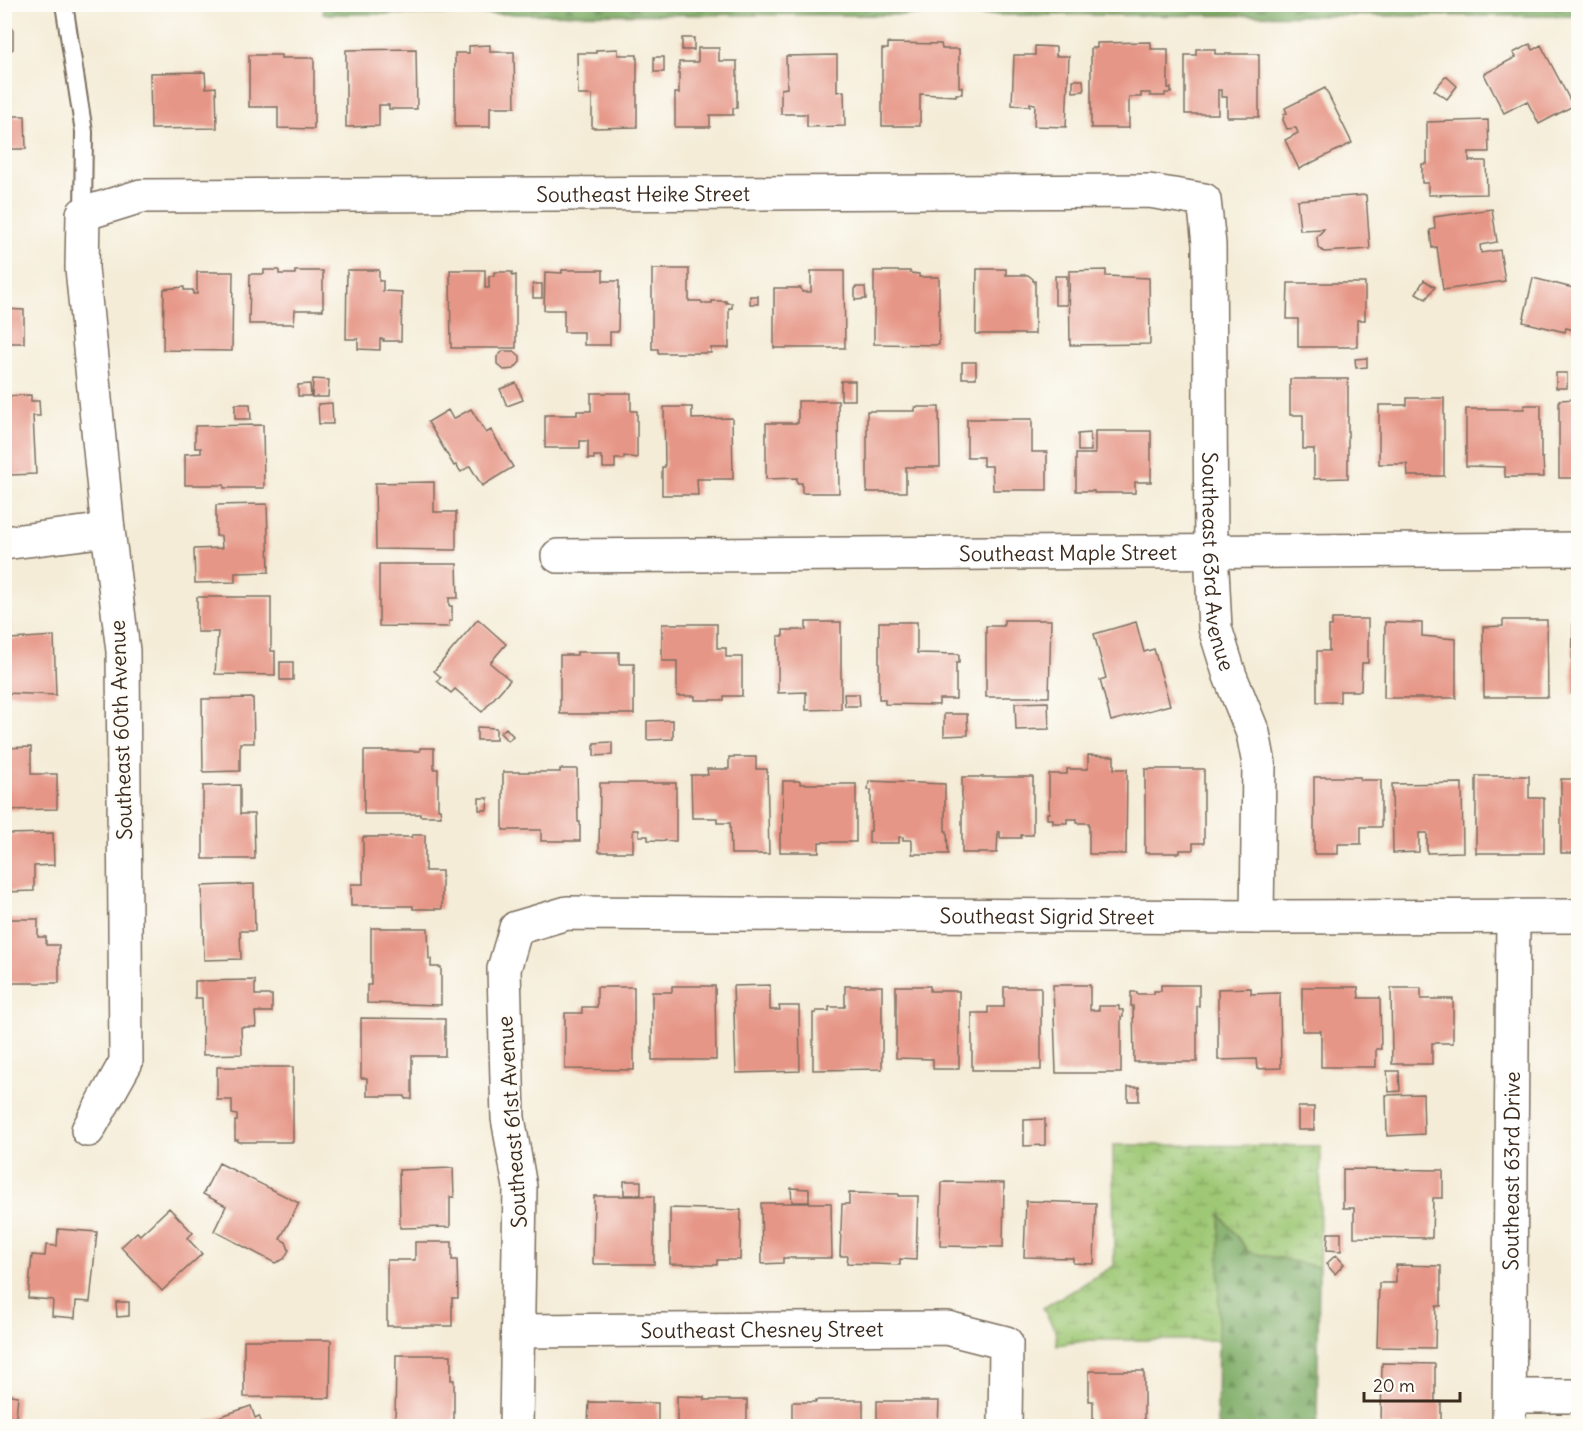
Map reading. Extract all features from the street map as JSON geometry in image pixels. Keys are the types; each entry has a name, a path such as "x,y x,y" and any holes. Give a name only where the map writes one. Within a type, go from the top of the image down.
{"street":[{"name":"Southeast Heike Street","path":"83,214 141,196 1149,191 1204,200"},
{"name":"Southeast 63rd Avenue","path":"1204,200 1209,244 1211,550 1215,628 1230,676 1253,733 1259,764 1257,917"},
{"name":"Southeast 60th Avenue","path":"83,214 82,268 108,530 123,651 126,1062 88,1130"},
{"path":"4,543 108,530"},
{"name":"Southeast Maple Street","path":"558,556 1578,549"},
{"name":"Southeast Sigrid Street","path":"516,928 567,913 1257,917 1578,916"},
{"name":"Southeast 63rd Drive","path":"1510,1411 1512,916"},
{"name":"Southeast 61st Avenue","path":"516,928 504,969 508,1118 520,1187 516,1426"},
{"name":"Southeast Chesney Street","path":"518,1331 947,1328 1006,1342 1005,1426"},
{"path":"1510,1411 1578,1396"}],"lane":[{"path":"64,4 84,132 83,214"}],"green space":[{"path":"323,4 1578,4 1578,16 323,14"},
{"path":"1113,1145 1321,1146 1319,1267 1249,1252 1220,1214 1218,1340 1091,1340 1057,1345 1055,1330 1043,1308 1114,1266"},
{"path":"1219,1213 1249,1252 1319,1267 1317,1426 1217,1426"}],"building":[{"path":"4,4 7,4 8,25 13,30 13,49 7,54 7,60 4,60"},
{"path":"682,38 694,38 694,50 682,50"},
{"path":"1151,42 1151,49 1168,49 1168,88 1171,88 1171,93 1165,93 1165,96 1150,96 1150,93 1141,93 1141,97 1129,97 1129,128 1091,128 1091,48 1097,48 1097,43"},
{"path":"888,43 941,44 942,49 959,49 959,87 962,87 962,94 956,94 956,96 920,94 920,126 882,126 882,49 888,49"},
{"path":"1530,44 1533,50 1541,45 1573,106 1539,124 1527,101 1504,113 1484,74 1516,57 1513,53"},
{"path":"490,45 490,52 514,52 515,107 490,107 490,127 455,127 455,53 469,53 469,46"},
{"path":"1035,46 1056,47 1056,56 1069,56 1066,127 1034,126 1035,104 1012,105 1014,55 1035,55"},
{"path":"698,48 719,48 719,61 737,61 737,108 733,108 733,115 710,115 710,127 675,127 675,93 679,93 679,62 698,62"},
{"path":"416,49 417,109 389,109 389,105 379,105 379,126 346,127 346,50"},
{"path":"618,49 618,55 637,55 637,127 592,128 592,95 578,95 577,53 596,53 596,50"},
{"path":"1196,49 1215,49 1215,54 1259,54 1259,117 1227,117 1227,97 1221,97 1221,90 1218,90 1218,114 1185,114 1185,55 1196,55"},
{"path":"249,55 314,58 314,129 278,128 278,107 249,107"},
{"path":"837,55 837,92 844,91 845,126 807,127 807,114 781,114 781,89 787,88 786,56"},
{"path":"654,57 664,57 664,72 654,72"},
{"path":"205,72 206,88 216,87 217,128 151,129 150,73"},
{"path":"1446,76 1457,86 1447,99 1434,90"},
{"path":"1073,80 1083,80 1084,91 1073,92"},
{"path":"1325,88 1352,143 1299,169 1285,140 1298,133 1296,128 1287,129 1283,120 1284,114 1287,113 1285,108"},
{"path":"4,116 25,116 26,149 8,149 8,159 4,159"},
{"path":"1488,120 1489,152 1469,152 1469,161 1486,161 1487,194 1428,195 1428,183 1422,183 1422,164 1427,164 1427,122"},
{"path":"1366,195 1370,249 1324,252 1318,247 1317,237 1324,229 1300,230 1297,200"},
{"path":"1492,209 1497,242 1480,245 1481,253 1500,250 1505,281 1443,290 1437,247 1432,248 1430,230 1435,229 1434,217"},
{"path":"652,269 689,269 689,301 732,303 732,308 729,308 729,348 711,348 711,353 658,353 658,349 652,349"},
{"path":"977,269 1006,269 1006,275 1028,275 1035,281 1035,334 976,334"},
{"path":"264,270 279,270 279,274 295,274 295,271 323,271 323,310 295,310 294,324 249,324 250,274 264,274"},
{"path":"347,270 379,270 379,281 383,281 383,291 402,292 401,341 380,339 380,350 358,349 358,339 346,339"},
{"path":"450,270 485,270 485,288 489,288 489,276 494,276 494,272 512,272 512,276 516,275 516,348 451,348"},
{"path":"562,270 603,270 603,281 619,281 618,332 610,332 610,345 584,345 584,332 564,332 564,310 544,310 545,272 562,273"},
{"path":"1106,270 1106,276 1149,278 1150,344 1070,345 1069,271"},
{"path":"811,271 844,271 845,348 774,348 774,288 801,288 802,292 811,292"},
{"path":"874,271 910,271 910,273 919,274 919,277 939,277 939,345 874,344"},
{"path":"197,272 233,272 232,351 163,350 164,289 184,287 184,290 193,290 193,294 197,294"},
{"path":"1055,276 1067,276 1067,305 1055,305"},
{"path":"1533,278 1577,289 1575,295 1578,296 1578,331 1566,328 1565,332 1523,322"},
{"path":"1424,280 1435,287 1426,299 1416,293"},
{"path":"1288,283 1365,283 1365,320 1357,320 1357,347 1298,347 1298,319 1287,319"},
{"path":"533,284 542,284 542,298 533,298"},
{"path":"855,287 865,287 866,299 855,300"},
{"path":"750,296 758,296 758,304 750,304"},
{"path":"4,309 24,310 24,343 4,343"},
{"path":"503,351 514,351 520,356 520,362 514,369 504,370 497,364 497,357"},
{"path":"1367,358 1367,367 1356,368 1355,359"},
{"path":"962,362 976,362 976,378 962,378"},
{"path":"1556,373 1567,373 1567,388 1556,388"},
{"path":"313,379 329,380 328,397 312,397"},
{"path":"1290,379 1348,379 1348,478 1314,479 1314,449 1303,449 1303,415 1290,415"},
{"path":"841,381 855,381 855,400 841,400"},
{"path":"516,383 523,400 507,406 500,389"},
{"path":"310,384 311,396 298,396 298,385"},
{"path":"591,393 631,393 631,411 637,411 637,458 624,456 624,459 615,459 615,468 603,468 601,456 588,459 588,441 580,441 580,448 545,448 545,415 577,415 577,411 591,411"},
{"path":"31,395 31,401 39,401 40,416 33,416 36,474 10,475 9,447 4,447 4,396"},
{"path":"1407,398 1444,398 1444,476 1408,476 1407,464 1379,464 1379,405 1407,405"},
{"path":"1578,399 1578,478 1559,478 1559,400"},
{"path":"798,401 838,401 839,493 802,493 802,483 797,483 797,478 766,479 766,423 798,423"},
{"path":"332,403 333,424 319,424 318,404"},
{"path":"235,404 250,404 251,419 235,419"},
{"path":"1524,405 1541,405 1541,458 1543,458 1544,477 1505,477 1505,467 1466,466 1466,409 1524,409"},
{"path":"664,407 692,407 692,419 732,418 733,479 697,479 698,495 662,495 662,467 665,467"},
{"path":"915,407 939,407 940,467 906,467 906,492 867,492 867,411 915,411"},
{"path":"471,409 486,433 491,430 513,467 482,486 470,466 461,472 456,465 454,466 428,422 448,410 453,419"},
{"path":"967,419 1032,419 1032,452 1047,452 1047,490 993,490 992,466 983,466 983,457 967,457"},
{"path":"263,425 264,488 185,485 185,454 201,453 201,448 195,448 195,426"},
{"path":"1095,431 1151,431 1151,482 1135,482 1135,493 1076,491 1076,454 1095,454"},
{"path":"1090,433 1091,451 1078,451 1078,434"},
{"path":"434,482 434,512 456,512 456,550 376,549 375,483"},
{"path":"267,504 269,572 235,573 235,582 195,583 194,549 222,548 221,536 216,536 216,505"},
{"path":"379,564 457,564 458,598 449,598 449,606 452,606 452,621 449,621 449,627 379,626"},
{"path":"197,597 271,597 271,651 275,651 275,675 215,674 218,632 197,632"},
{"path":"4,619 10,619 11,639 54,636 56,695 4,693"},
{"path":"478,619 506,644 490,663 510,680 482,712 455,689 451,693 437,681 441,677 434,671"},
{"path":"1332,619 1368,619 1368,663 1362,663 1361,691 1340,691 1340,702 1317,702 1317,651 1329,651 1329,626 1332,626"},
{"path":"1004,620 1051,620 1049,697 986,697 986,626 1004,626"},
{"path":"1503,620 1547,620 1548,697 1484,697 1483,627 1503,626"},
{"path":"806,622 841,622 841,709 806,710 806,692 778,693 778,636 783,636 783,630 806,630"},
{"path":"879,622 917,622 917,653 959,654 959,663 956,663 956,699 939,699 939,705 885,704 885,699 879,699"},
{"path":"1136,622 1144,652 1154,649 1170,705 1111,721 1100,680 1106,678 1094,634"},
{"path":"1385,622 1422,623 1422,636 1456,639 1456,698 1384,698"},
{"path":"1573,623 1578,623 1578,694 1572,694"},
{"path":"662,624 717,624 717,648 726,648 726,657 742,657 742,696 724,696 724,700 695,700 695,696 677,696 677,661 662,661"},
{"path":"577,652 619,652 619,664 634,664 634,714 560,714 560,655 577,655"},
{"path":"280,662 293,662 293,680 280,680"},
{"path":"844,694 859,694 860,706 845,706"},
{"path":"253,698 254,743 240,743 240,771 203,772 202,699"},
{"path":"1048,702 1049,729 1016,730 1015,703"},
{"path":"944,714 967,714 968,735 944,736"},
{"path":"673,720 673,739 647,740 647,721"},
{"path":"477,727 496,728 496,740 477,740"},
{"path":"506,728 513,736 508,741 500,733"},
{"path":"612,742 612,755 594,756 594,743"},
{"path":"31,747 31,774 57,774 57,809 4,810 4,748"},
{"path":"420,748 434,748 434,769 438,769 438,809 440,809 441,816 364,814 364,751 420,751"},
{"path":"1088,755 1114,756 1114,769 1127,769 1126,854 1089,854 1089,823 1077,823 1077,819 1067,819 1067,823 1053,823 1053,819 1047,819 1049,774 1067,774 1067,769 1088,769"},
{"path":"729,757 756,757 756,769 767,769 769,854 731,854 730,823 717,823 717,818 692,818 691,775 708,775 707,769 729,769"},
{"path":"560,769 577,769 580,841 541,841 541,830 503,830 503,772 560,772"},
{"path":"1145,769 1204,769 1204,843 1193,843 1193,850 1180,850 1180,853 1145,853"},
{"path":"1476,776 1529,776 1529,798 1544,798 1544,853 1476,853"},
{"path":"962,777 1033,777 1033,835 1021,835 1021,838 1000,838 1000,832 998,832 997,853 962,853"},
{"path":"1314,777 1360,777 1361,780 1381,780 1381,827 1361,827 1361,844 1338,844 1338,854 1314,854"},
{"path":"1561,779 1578,779 1578,853 1561,853"},
{"path":"783,781 800,781 800,784 856,784 856,842 819,842 819,852 780,852"},
{"path":"869,781 945,784 945,831 947,831 948,854 912,854 912,840 903,840 903,837 899,837 899,843 869,843 871,790 868,790"},
{"path":"600,783 676,783 676,841 648,840 648,836 639,836 639,830 633,830 633,852 599,852"},
{"path":"1462,783 1463,852 1427,853 1427,833 1419,833 1419,852 1393,853 1392,784"},
{"path":"240,785 240,814 254,814 255,859 203,859 203,786"},
{"path":"479,798 488,798 487,810 479,810"},
{"path":"53,833 54,865 34,866 34,891 4,892 4,834"},
{"path":"412,835 425,835 425,871 442,871 442,909 413,909 413,906 351,906 351,884 363,884 363,837 412,837"},
{"path":"254,884 255,931 240,931 241,959 204,960 202,886"},
{"path":"4,919 38,919 38,937 46,937 46,945 59,945 59,983 4,983"},
{"path":"371,928 428,928 431,967 441,967 441,1005 367,1003 367,985 371,985"},
{"path":"255,980 255,995 272,995 272,1012 255,1012 256,1027 241,1027 242,1054 203,1055 202,998 195,998 195,981"},
{"path":"770,985 770,1010 780,1010 779,1006 799,1006 800,1071 736,1073 733,986"},
{"path":"1053,985 1090,985 1090,1010 1099,1010 1099,1006 1119,1006 1119,1010 1123,1010 1121,1073 1056,1073"},
{"path":"1161,985 1199,985 1197,1062 1134,1062 1131,992 1154,994 1154,991 1161,991"},
{"path":"672,986 715,986 716,1060 652,1060 652,992 672,992"},
{"path":"845,986 882,986 882,1069 813,1070 813,1013 829,1011 829,1007 845,1007"},
{"path":"896,986 930,986 930,991 959,991 959,1069 933,1069 933,1059 896,1058"},
{"path":"597,987 634,987 634,1070 565,1069 565,1013 582,1013 582,1007 597,1007"},
{"path":"1004,987 1041,987 1041,1070 972,1070 972,1013 988,1013 988,1007 1004,1007"},
{"path":"1302,987 1358,987 1359,998 1380,998 1381,1049 1376,1049 1376,1067 1321,1067 1321,1031 1302,1031"},
{"path":"1251,988 1251,994 1280,993 1281,1068 1257,1069 1256,1059 1218,1060 1218,989"},
{"path":"1391,988 1421,988 1421,999 1453,999 1453,1043 1432,1043 1432,1064 1392,1064"},
{"path":"1576,1009 1578,1009 1578,1074 1575,1074"},
{"path":"361,1018 445,1019 445,1056 412,1056 412,1099 405,1099 405,1096 367,1096 367,1078 361,1078"},
{"path":"4,1027 7,1027 8,1063 4,1063"},
{"path":"217,1067 293,1067 293,1142 238,1142 235,1140 237,1115 232,1114 232,1100 217,1100"},
{"path":"1387,1071 1399,1071 1400,1091 1389,1092"},
{"path":"1128,1087 1139,1087 1139,1101 1128,1101"},
{"path":"1423,1094 1424,1134 1387,1136 1386,1095"},
{"path":"1298,1107 1314,1107 1314,1130 1298,1130"},
{"path":"1045,1119 1045,1145 1024,1146 1024,1120"},
{"path":"219,1163 299,1203 280,1239 286,1242 289,1250 284,1259 275,1263 214,1231 226,1206 203,1194"},
{"path":"453,1168 454,1197 450,1197 450,1227 400,1228 399,1170"},
{"path":"1343,1169 1443,1170 1443,1198 1433,1198 1432,1238 1354,1237 1354,1208 1343,1208"},
{"path":"624,1181 641,1181 641,1195 624,1195"},
{"path":"942,1182 1004,1183 1003,1247 940,1246"},
{"path":"791,1188 809,1189 809,1202 792,1202"},
{"path":"849,1193 918,1196 916,1260 900,1259 900,1265 847,1263 848,1256 840,1256 842,1204 849,1204"},
{"path":"594,1196 654,1196 654,1264 593,1264"},
{"path":"1026,1201 1096,1203 1094,1264 1073,1263 1073,1258 1024,1257"},
{"path":"761,1203 831,1203 832,1258 783,1258 783,1263 762,1264"},
{"path":"169,1208 193,1233 187,1238 202,1254 162,1291 121,1247 137,1232 140,1235"},
{"path":"670,1208 741,1210 740,1260 717,1260 717,1265 670,1264"},
{"path":"58,1229 97,1232 90,1302 76,1301 75,1318 52,1316 53,1300 28,1298 32,1255 45,1256 46,1245 57,1246"},
{"path":"1328,1233 1341,1233 1341,1251 1327,1250"},
{"path":"415,1242 452,1242 452,1260 457,1260 458,1298 452,1298 452,1326 387,1326 387,1260 415,1260"},
{"path":"1336,1255 1344,1264 1335,1274 1326,1264"},
{"path":"1396,1265 1441,1266 1441,1306 1436,1306 1435,1348 1377,1347 1379,1283 1396,1283"},
{"path":"116,1302 129,1302 129,1316 117,1317"},
{"path":"244,1340 331,1340 330,1398 244,1397"},
{"path":"396,1355 451,1355 451,1380 454,1380 454,1426 395,1426"},
{"path":"1382,1363 1435,1364 1435,1402 1441,1402 1441,1426 1381,1426"},
{"path":"1089,1371 1144,1371 1144,1426 1093,1426 1093,1401 1089,1401"},
{"path":"4,1394 18,1396 15,1426 4,1426"},
{"path":"677,1396 704,1397 704,1400 747,1400 747,1426 677,1426"},
{"path":"816,1400 863,1400 863,1426 792,1426 792,1402 816,1402"},
{"path":"877,1401 939,1401 938,1426 877,1426"},
{"path":"589,1402 658,1403 658,1426 588,1426"},
{"path":"251,1406 255,1418 259,1416 263,1426 199,1426 198,1424"}]}
